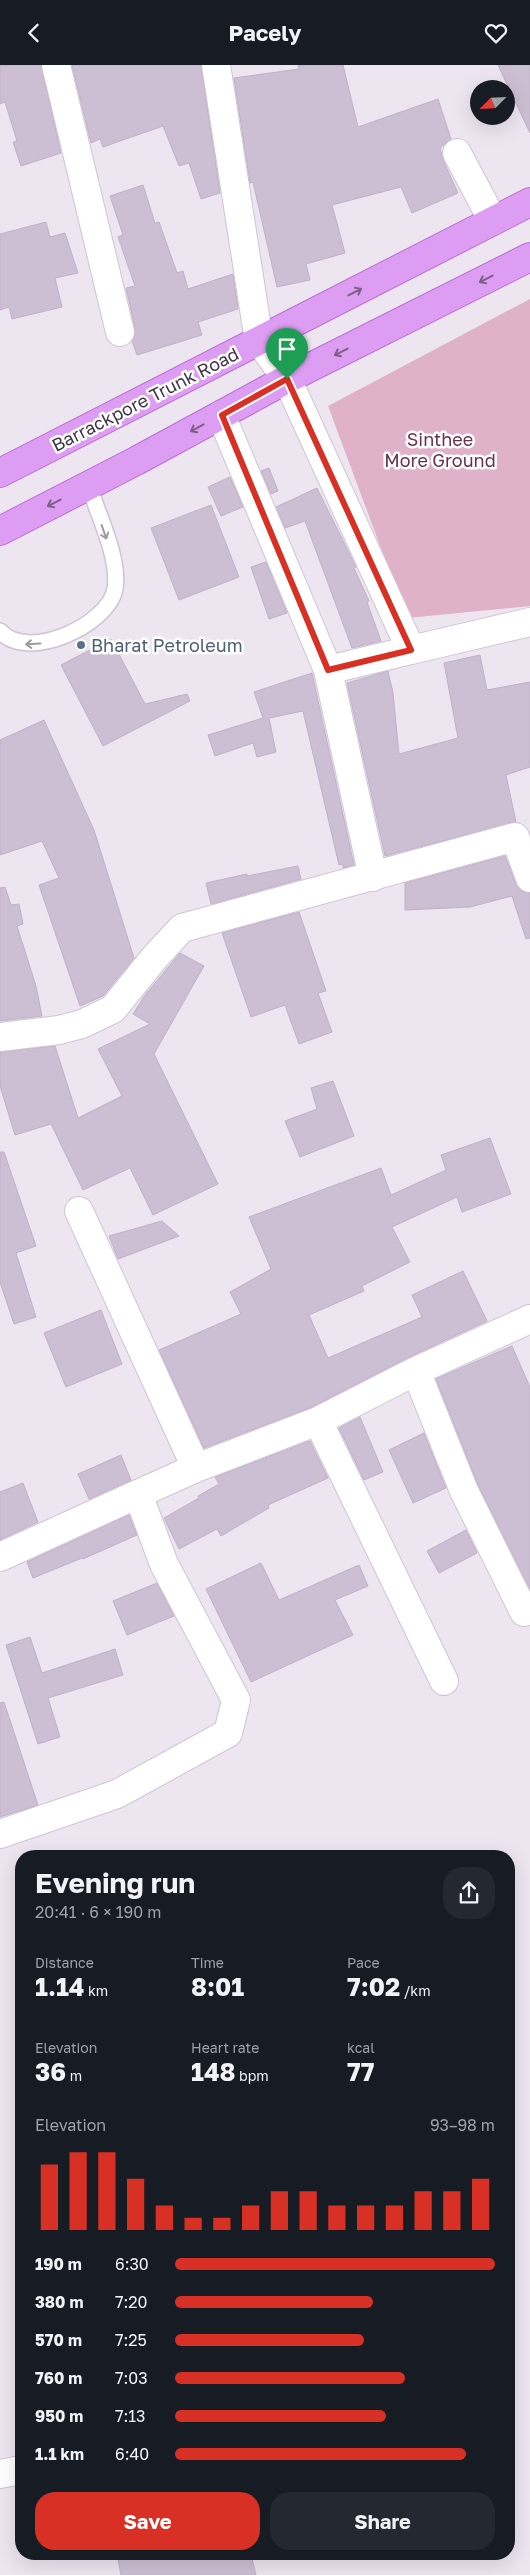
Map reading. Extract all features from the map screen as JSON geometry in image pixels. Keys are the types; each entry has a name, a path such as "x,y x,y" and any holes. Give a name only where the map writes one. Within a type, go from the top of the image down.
{"main road":[{"name":"Barrackpore Trunk Road","path":"0,473 530,202"},
{"path":"0,531 89,486 287,379 530,257"}],"street":[{"path":"56,65 120,332"},
{"path":"216,65 259,341 287,379 411,650"},
{"path":"457,153 493,221"},
{"path":"222,415 328,670 373,877"},
{"path":"328,670 530,622"},
{"path":"0,1037 59,1030 82,1024 113,1009 155,957 182,928 515,837 530,878"},
{"path":"79,1211 196,1468"},
{"path":"0,1557 196,1468 318,1421 416,1371 530,1319"},
{"path":"416,1371 464,1491 524,1612"},
{"path":"318,1421 444,1681"},
{"path":"0,1834 117,1794 228,1733 236,1700 164,1564 138,1494"},
{"path":"0,2474 15,2471"}],"lane":[{"path":"0,631 12,641 23,644 38,644 57,639 80,627 108,605 115,590 114,564 89,486"}],"green space":[{"name":"Sinthee More Ground","path":"530,299 530,606 407,618 328,406"}],"building":[{"path":"0,65 41,65 61,153 21,166 13,142 17,141 5,102 0,104"},
{"path":"72,65 201,65 220,193 201,199 189,163 179,166 163,126 103,147 100,139 91,143"},
{"path":"298,65 343,65 358,127 438,99 451,139 440,148 443,160 458,193 412,213 401,187 332,205 345,253 306,264 310,280 277,287 253,182 250,183 234,78 299,69"},
{"path":"498,65 530,65 530,133 515,101 515,80 505,80"},
{"path":"143,185 155,223 159,222 177,273 183,271 188,289 233,274 238,309 198,322 202,335 137,355 132,341 135,328 126,288 135,286 118,237 123,235 110,196"},
{"path":"46,222 50,237 65,233 78,273 55,278 62,307 12,319 9,307 0,310 0,234"},
{"path":"269,468 278,491 271,494 261,471"},
{"path":"230,477 243,507 221,516 208,487"},
{"path":"317,488 356,567 354,568 369,601 367,602 381,641 352,648 305,521 285,528 276,507"},
{"path":"211,505 239,577 179,600 151,528"},
{"path":"266,562 287,613 269,619 251,567"},
{"path":"111,639 145,704 187,694 190,701 103,746 61,665"},
{"path":"480,655 487,690 530,682 530,767 506,775 516,822 385,856 347,683 388,671 393,693 399,754 458,738 444,663"},
{"path":"312,673 354,865 343,868 343,864 339,865 303,711 269,718 276,752 257,757 253,743 215,756 208,735 263,718 254,692"},
{"path":"44,720 94,830 134,958 103,996 80,1006 39,885 59,878 42,841 0,855 0,740"},
{"path":"505,856 520,890 530,893 530,938 526,939 512,896 470,907 405,910 405,883"},
{"path":"298,866 301,879 211,904 206,883"},
{"path":"5,887 11,905 19,904 23,924 17,926 36,986 42,1016 0,1021 0,888"},
{"path":"299,912 326,991 318,993 332,1032 299,1044 285,1005 251,1017 222,933"},
{"path":"180,953 204,966 154,1054 218,1184 153,1215 130,1168 83,1190 51,1124 15,1135 0,1086 0,1052 55,1046 78,1118 122,1096 98,1049 150,1024 133,1014 145,995"},
{"path":"333,1081 354,1136 300,1157 285,1121 317,1109 311,1088"},
{"path":"490,1138 511,1194 462,1212 457,1197 392,1227 410,1262 362,1286 364,1291 309,1315 328,1358 422,1317 412,1295 463,1271 487,1321 409,1357 312,1407 204,1448 159,1350 241,1314 230,1292 271,1269 249,1217 381,1168 391,1195 446,1170 441,1155"},
{"path":"0,1152 4,1152 36,1246 16,1253 36,1317 14,1324 0,1282"},
{"path":"162,1221 179,1236 118,1259 109,1236"},
{"path":"101,1310 122,1364 66,1387 44,1333"},
{"path":"512,1346 530,1387 530,1589 478,1485 436,1379"},
{"path":"360,1417 383,1472 364,1480 339,1428"},
{"path":"424,1433 446,1488 413,1503 389,1450"},
{"path":"310,1441 328,1478 268,1505 269,1508 221,1536 217,1529 179,1549 164,1518 219,1484 215,1477"},
{"path":"121,1455 131,1480 89,1499 78,1474"},
{"path":"23,1483 38,1522 0,1540 0,1492"},
{"path":"129,1515 137,1535 83,1559 33,1578 27,1562"},
{"path":"466,1530 477,1553 439,1573 427,1551"},
{"path":"261,1563 279,1600 359,1565 368,1586 335,1600 353,1635 251,1682 206,1589"},
{"path":"157,1583 174,1616 127,1635 113,1601"},
{"path":"30,1637 42,1673 115,1649 123,1675 48,1698 60,1737 38,1744 6,1645"},
{"path":"4,1702 38,1805 0,1817 0,1703"},
{"path":"118,2560 252,2560 256,2575 121,2575"}],"place":[{"name":"Bharat Petroleum","path":"81,645"}],"route":[{"path":"287,379 411,650 328,670 222,415 287,379"}]}
